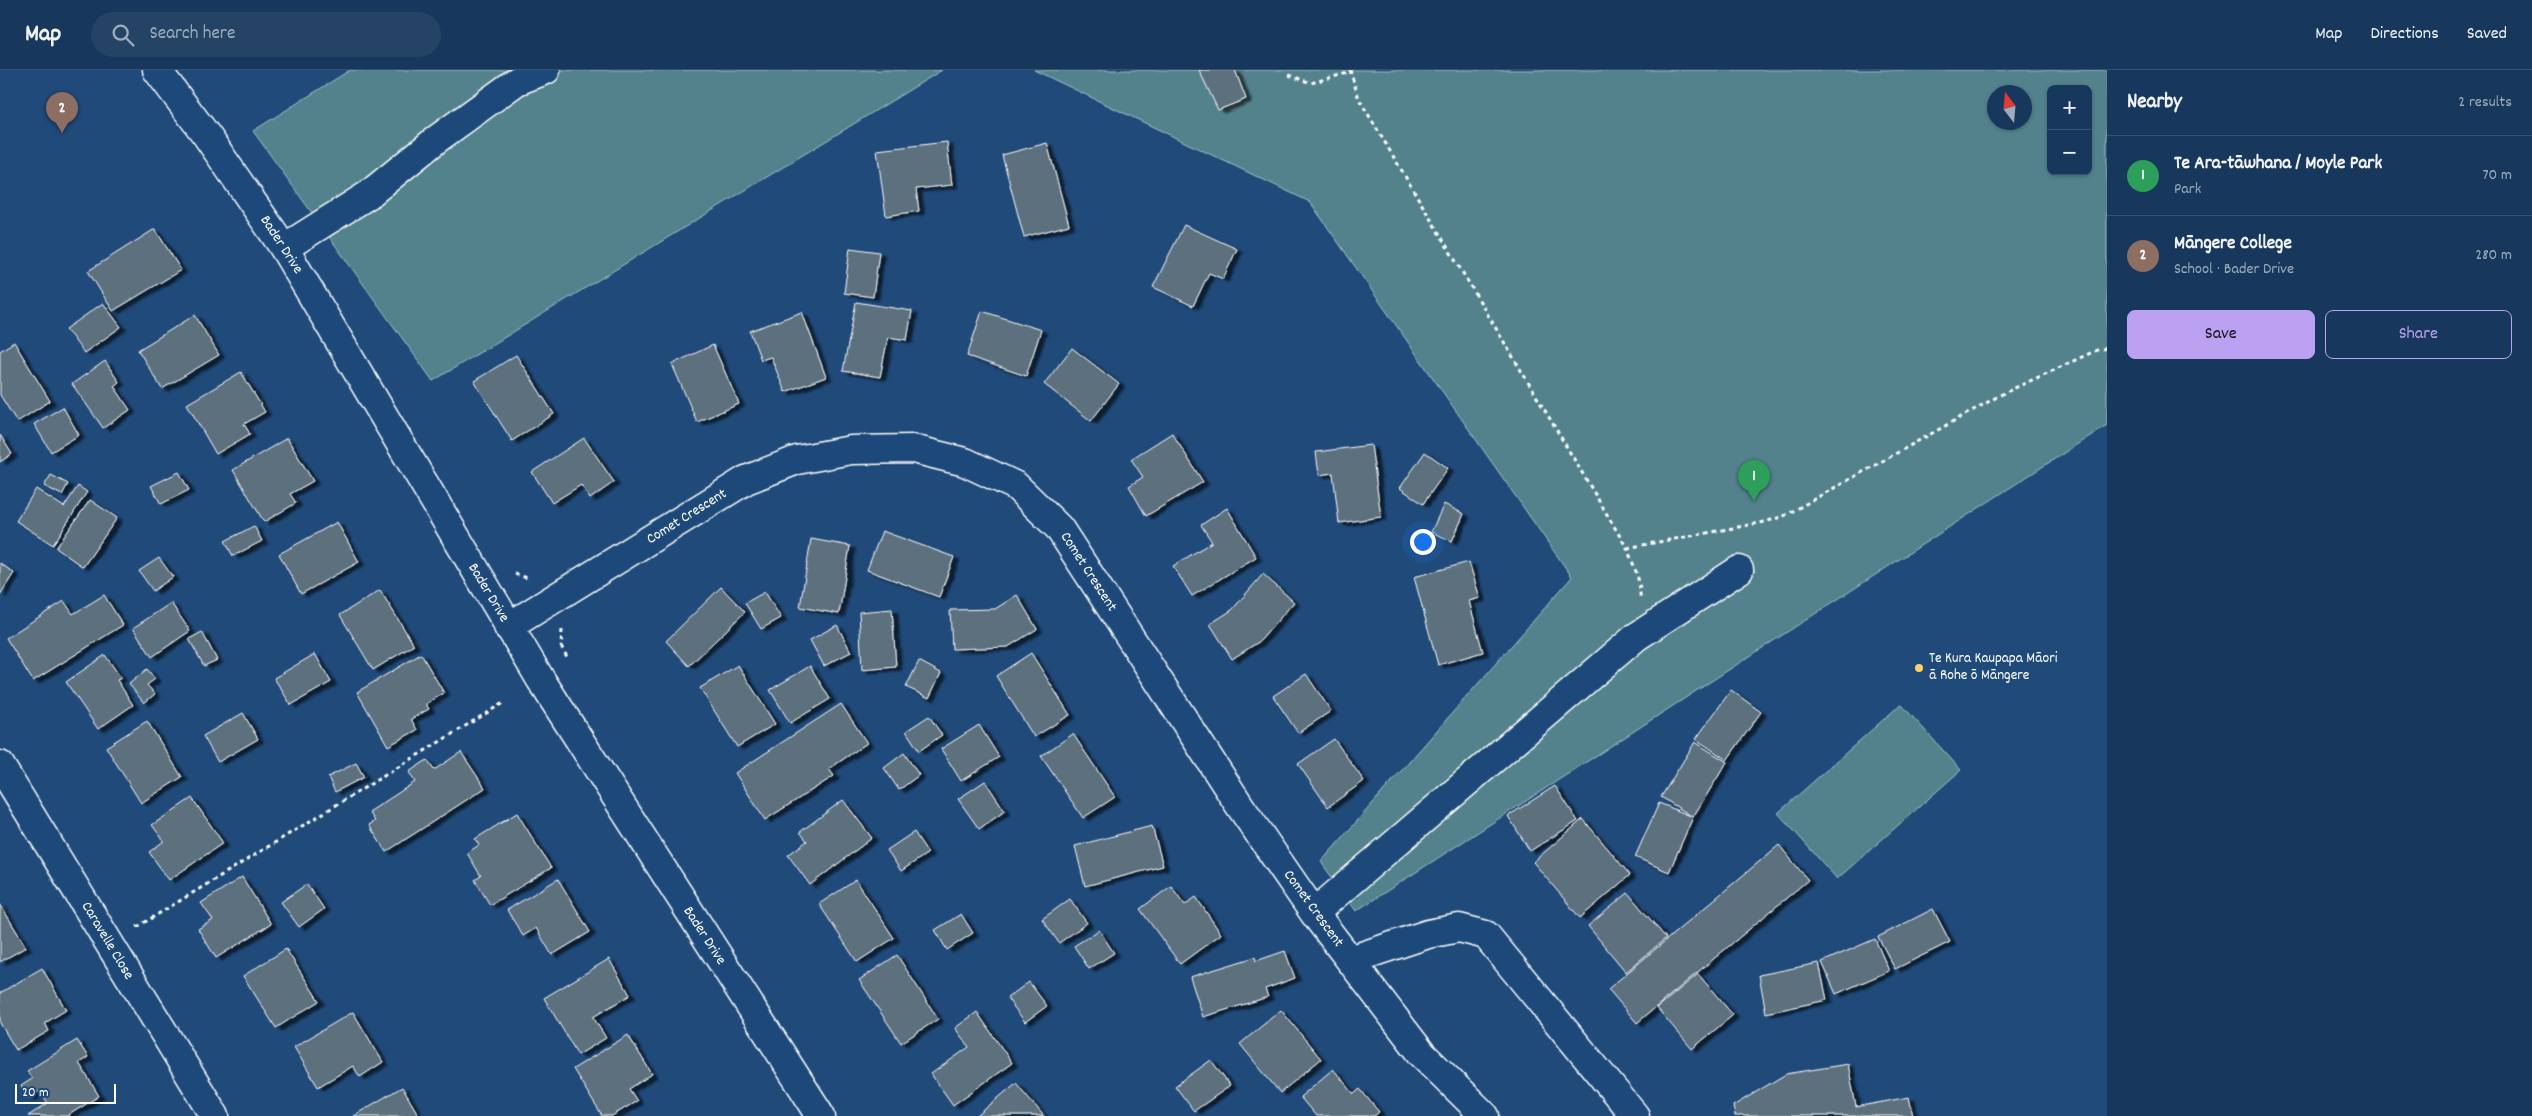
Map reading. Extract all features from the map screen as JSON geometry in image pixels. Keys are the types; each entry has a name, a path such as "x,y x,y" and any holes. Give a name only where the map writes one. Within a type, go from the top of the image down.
{"street":[{"name":"Bader Drive","path":"157,70 207,136 284,248 508,627 820,1116"},
{"path":"284,248 368,195 437,140 517,81 546,70"},
{"name":"Comet Crescent","path":"508,627 746,480 797,460 851,450 913,449 965,462 1016,486 1059,528 1240,806 1314,913 1422,1054 1486,1116"},
{"path":"1314,913 1636,637 1739,570"},
{"name":"Caravelle Close","path":"0,764 215,1116"},
{"path":"1350,960 1428,934 1459,928 1486,935 1635,1116"}],"path":[{"path":"1288,75 1311,83 1351,71 1359,99 1627,548 1641,589 1636,637"},
{"path":"1627,548 1765,522 1784,516 2004,393 2097,350 2107,348"},
{"path":"109,944 503,703"}],"green space":[{"path":"350,70 942,70 433,381 253,131"},
{"path":"1034,70 2107,70 2107,425 1356,911 1321,862 1572,577 1310,202"},
{"path":"1901,704 1961,770 1837,879 1778,813"}],"building":[{"path":"1199,70 1235,70 1246,99 1218,110"},
{"path":"947,142 952,185 916,189 919,211 886,216 877,150"},
{"path":"1047,143 1069,225 1024,237 1002,155"},
{"path":"1184,225 1237,249 1223,279 1209,273 1193,306 1153,287"},
{"path":"155,229 181,270 113,311 88,271"},
{"path":"850,248 879,252 873,297 844,293"},
{"path":"856,302 912,311 907,340 888,337 880,377 843,371"},
{"path":"103,303 121,327 84,353 66,329"},
{"path":"982,311 1041,330 1026,376 967,356"},
{"path":"802,312 826,377 785,392 771,357 761,360 750,331"},
{"path":"195,315 219,355 162,389 138,350"},
{"path":"14,342 50,401 17,422 0,395 0,351"},
{"path":"713,345 739,404 697,422 672,364"},
{"path":"1072,348 1119,384 1091,421 1044,384"},
{"path":"516,355 554,414 512,441 474,381"},
{"path":"105,361 119,382 114,386 130,410 103,428 72,384"},
{"path":"241,372 265,412 244,424 250,434 216,454 187,404"},
{"path":"63,407 79,435 51,452 34,424"},
{"path":"1172,433 1203,482 1146,516 1129,486 1143,477 1131,459"},
{"path":"0,435 12,454 0,462"},
{"path":"287,438 313,481 290,494 296,503 264,522 233,470"},
{"path":"584,438 614,482 590,499 581,485 552,503 532,472"},
{"path":"1371,445 1381,517 1339,523 1333,473 1319,475 1316,452"},
{"path":"1425,452 1448,468 1423,504 1400,488"},
{"path":"179,472 189,490 161,504 151,486"},
{"path":"51,475 68,484 62,495 44,486"},
{"path":"78,486 87,492 53,545 16,521 36,489 64,507"},
{"path":"90,500 117,518 83,567 56,548"},
{"path":"1444,504 1464,514 1452,541 1431,532"},
{"path":"1227,508 1256,557 1192,596 1173,566 1212,542 1201,525"},
{"path":"337,522 359,562 301,594 279,554"},
{"path":"254,526 262,541 233,556 225,541"},
{"path":"882,531 954,557 939,597 867,570"},
{"path":"811,539 850,546 839,614 800,607"},
{"path":"159,558 173,577 153,591 139,571"},
{"path":"1469,562 1480,598 1469,601 1483,652 1438,665 1414,577"},
{"path":"0,563 14,573 0,595"},
{"path":"1263,574 1294,602 1260,641 1232,659 1210,624 1232,610"},
{"path":"721,587 745,612 689,666 666,641"},
{"path":"380,590 414,645 373,670 340,615"},
{"path":"765,592 781,618 761,629 745,603"},
{"path":"104,595 123,625 33,681 6,638 64,601 73,614"},
{"path":"1017,595 1037,629 1008,647 952,649 950,610 995,609"},
{"path":"171,603 190,631 152,657 133,628"},
{"path":"892,609 896,667 862,670 859,612"},
{"path":"837,625 851,652 824,666 810,640"},
{"path":"202,632 217,660 204,666 189,639"},
{"path":"1031,653 1070,715 1034,737 996,676"},
{"path":"315,654 331,682 291,705 274,678"},
{"path":"421,654 444,693 426,704 429,709 411,719 417,730 388,746 357,692"},
{"path":"105,655 121,678 117,680 133,705 98,729 66,682"},
{"path":"919,661 941,673 929,698 906,687"},
{"path":"738,665 775,724 737,747 700,688"},
{"path":"810,666 830,699 790,723 770,690"},
{"path":"147,669 155,679 147,685 155,694 144,703 129,684"},
{"path":"1306,674 1331,711 1298,733 1273,696"},
{"path":"1731,690 1761,712 1727,760 1696,739"},
{"path":"841,704 867,743 829,769 834,776 765,820 735,773"},
{"path":"243,713 258,739 218,762 203,736"},
{"path":"929,716 942,735 919,751 906,731"},
{"path":"147,721 182,777 141,803 106,747"},
{"path":"979,725 999,757 961,781 941,749"},
{"path":"1073,734 1115,797 1083,818 1041,756"},
{"path":"1334,739 1364,781 1328,807 1298,764"},
{"path":"1695,742 1727,762 1693,817 1661,797"},
{"path":"461,752 485,788 386,852 369,825 375,821 369,812 415,782 409,772 427,760 434,770"},
{"path":"904,753 919,775 899,790 884,768"},
{"path":"356,763 364,777 335,792 328,777"},
{"path":"985,781 1005,811 979,829 958,799"},
{"path":"1555,786 1578,821 1530,851 1508,816"},
{"path":"192,798 223,843 169,880 149,852 164,841 152,825"},
{"path":"843,800 872,838 810,885 788,855 807,841 800,832"},
{"path":"1659,803 1693,817 1669,872 1635,857"},
{"path":"517,813 551,868 490,905 475,880 481,876 467,853 479,845 475,839"},
{"path":"1583,819 1630,875 1580,918 1533,862"},
{"path":"1152,826 1163,866 1085,886 1075,846"},
{"path":"914,832 928,853 901,871 887,850"},
{"path":"1779,845 1808,880 1637,1023 1608,989"},
{"path":"242,877 271,924 216,958 198,929 213,920 201,903"},
{"path":"558,879 590,932 552,955 536,928 523,936 507,910"},
{"path":"856,880 894,938 857,962 819,904"},
{"path":"307,884 324,909 299,927 281,902"},
{"path":"1171,886 1185,905 1196,897 1221,934 1180,964 1140,909"},
{"path":"1628,893 1666,938 1626,972 1588,926"},
{"path":"1070,899 1087,923 1059,943 1042,919"},
{"path":"0,904 26,947 0,962"},
{"path":"1933,909 1950,942 1895,969 1878,937"},
{"path":"961,914 973,933 947,950 935,930"},
{"path":"1099,930 1114,953 1089,969 1074,946"},
{"path":"1875,939 1889,971 1836,994 1822,962"},
{"path":"286,949 319,1001 276,1028 243,976"},
{"path":"1285,951 1295,978 1265,989 1268,997 1203,1017 1190,977 1255,957 1256,961"},
{"path":"897,955 938,1019 901,1043 859,980"},
{"path":"609,959 630,995 593,1017 606,1038 578,1055 544,998"},
{"path":"1819,963 1827,1000 1766,1013 1759,975"},
{"path":"42,968 66,1010 45,1023 49,1031 16,1050 0,1023 0,993"},
{"path":"1698,974 1733,1015 1692,1049 1657,1008"},
{"path":"1029,982 1047,1006 1025,1022 1007,998"},
{"path":"1281,1010 1321,1059 1280,1093 1240,1044"},
{"path":"353,1012 383,1062 360,1077 353,1066 318,1087 294,1047"},
{"path":"977,1012 1012,1063 953,1105 931,1074 969,1047 955,1028"},
{"path":"628,1035 652,1074 629,1089 637,1101 612,1116 602,1116 573,1069"},
{"path":"77,1040 88,1057 79,1063 99,1096 67,1116 28,1116 48,1103 40,1091 29,1098 21,1086 32,1079 27,1071"},
{"path":"1211,1060 1230,1086 1194,1111 1175,1086"},
{"path":"1848,1064 1856,1107 1909,1097 1913,1116 1735,1116 1733,1106 1786,1074"},
{"path":"1333,1069 1354,1094 1360,1089 1379,1112 1374,1116 1316,1116 1300,1097"},
{"path":"1016,1083 1044,1116 978,1115"},
{"path":"402,1087 419,1116 353,1116"}],"place":[{"name":"Māngere College","path":"62,133"},
{"name":"Te Ara-tāwhana / Moyle Park","path":"1754,501"},
{"name":"Te Kura Kaupapa Māori ā Rohe ō Māngere","path":"1919,668"}]}
